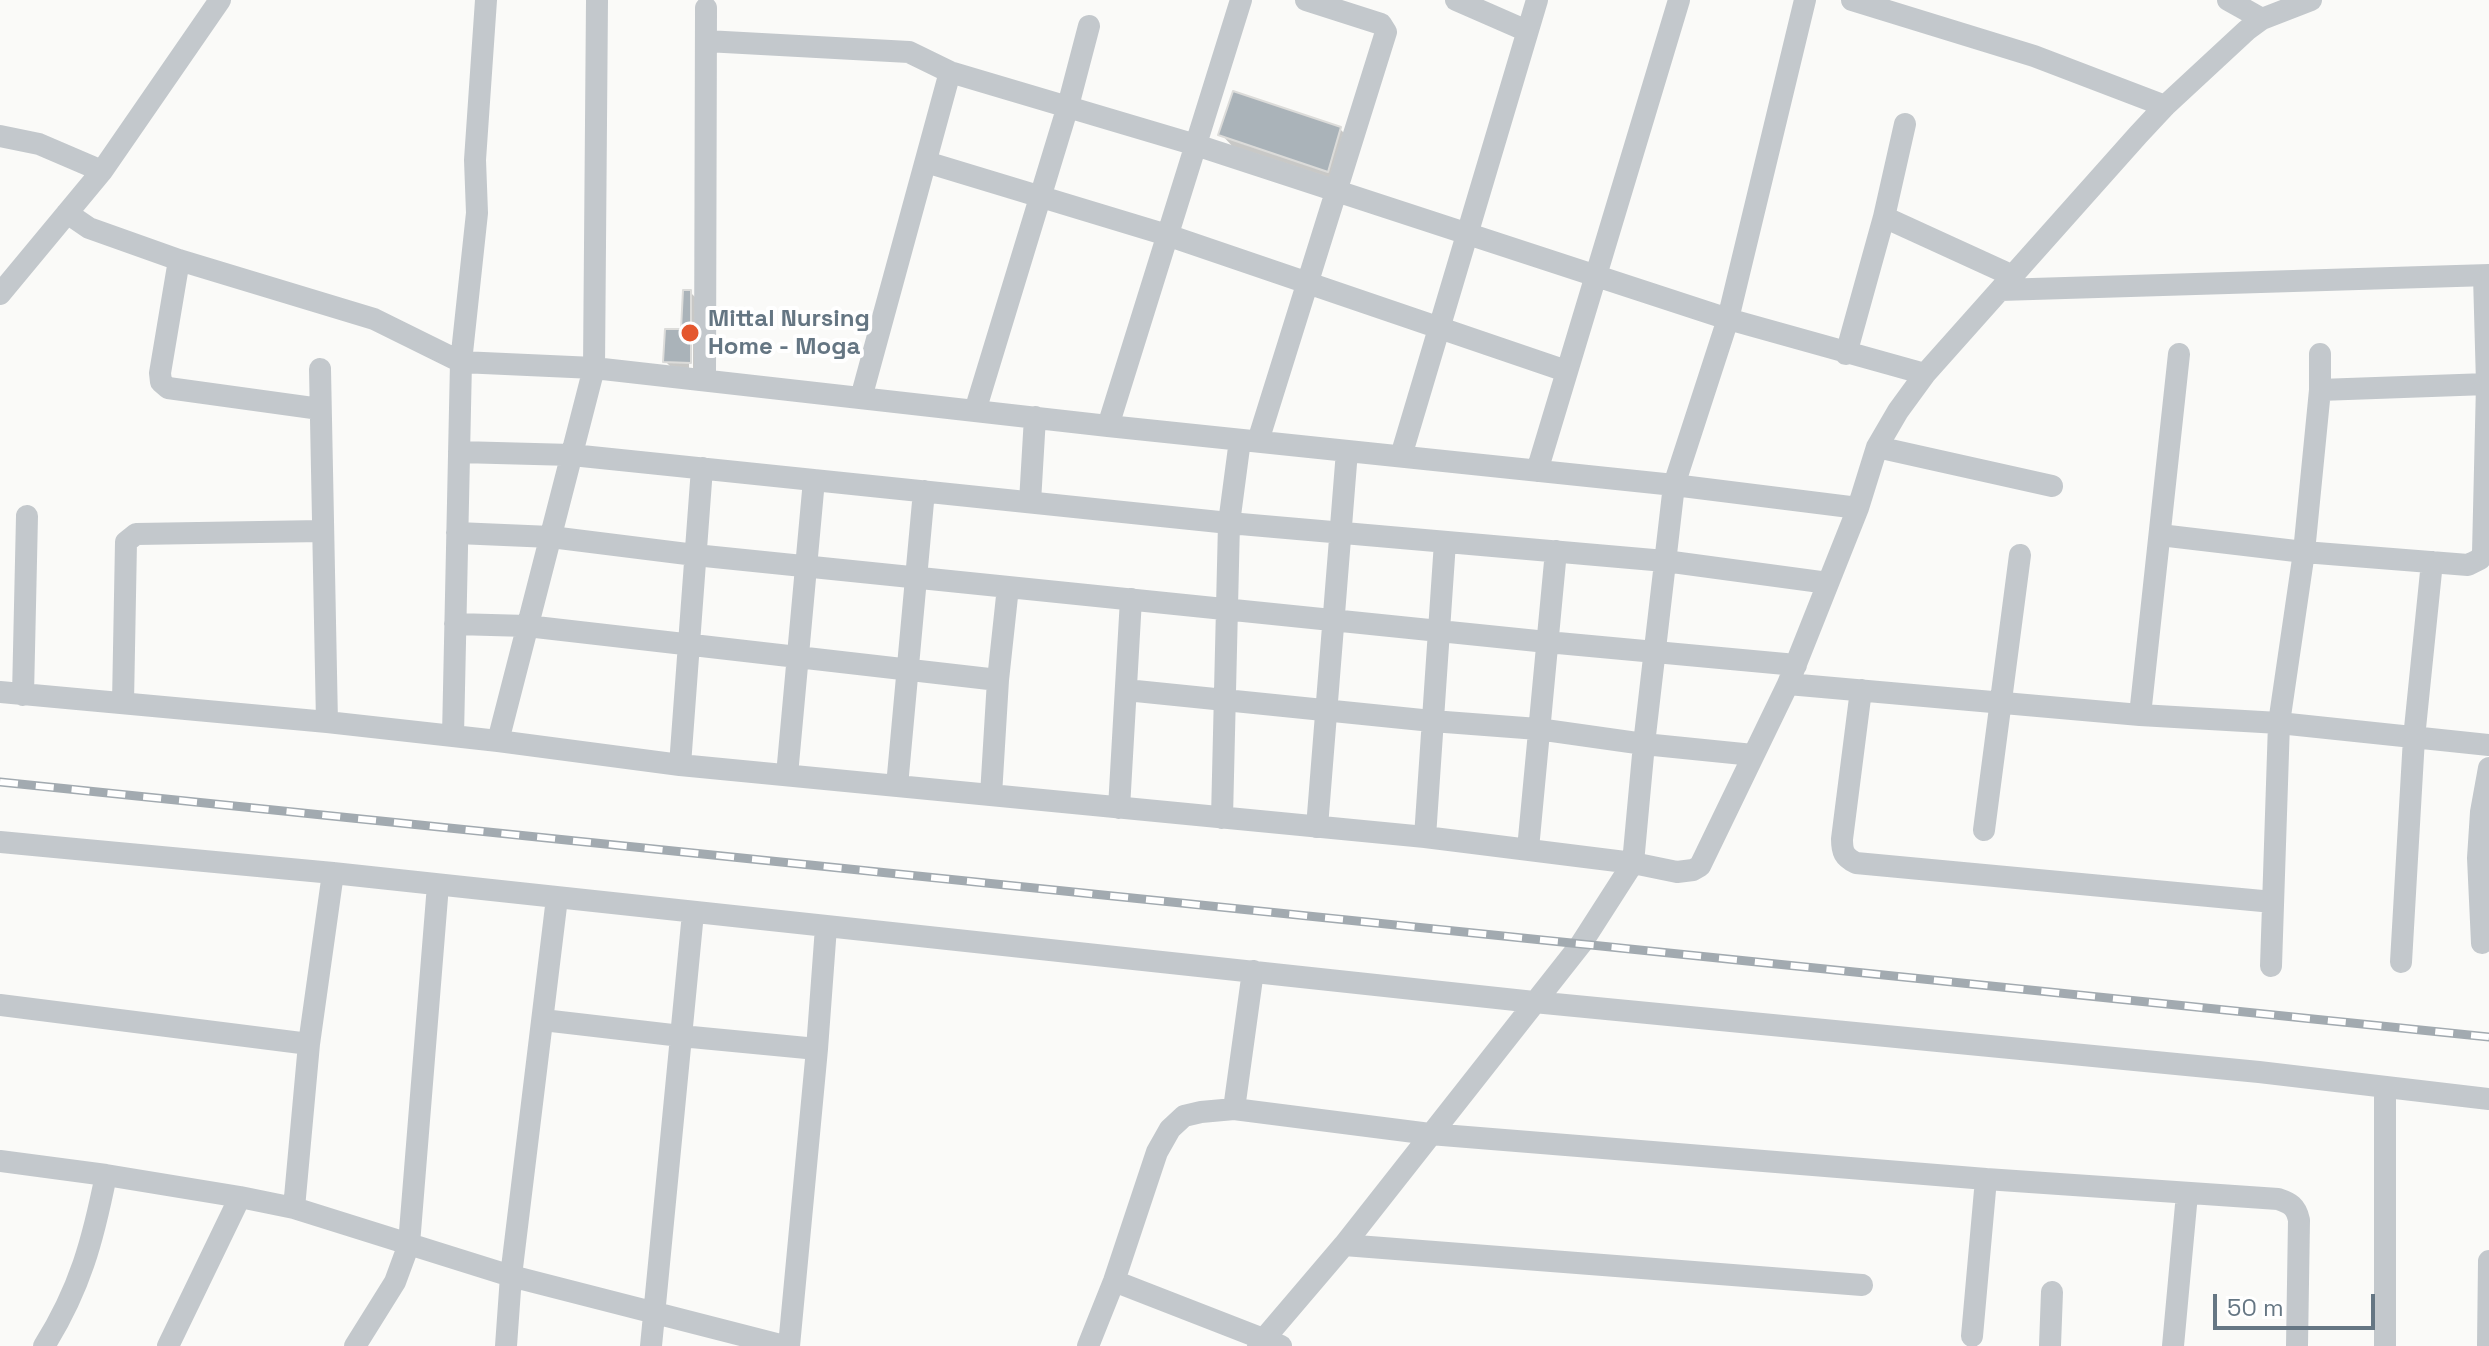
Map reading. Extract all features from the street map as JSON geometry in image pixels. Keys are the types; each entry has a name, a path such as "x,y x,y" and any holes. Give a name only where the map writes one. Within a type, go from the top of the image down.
{"street":[{"path":"0,294 102,171 220,0"},
{"path":"453,736 461,362 477,213 475,160 486,0"},
{"path":"498,741 594,368 597,0"},
{"path":"1108,426 1241,0"},
{"path":"1222,818 1229,523 1249,440 1307,283 1386,29 1381,24 1306,0"},
{"path":"1456,0 1527,31"},
{"path":"1401,456 1537,0"},
{"path":"1537,471 1679,0"},
{"path":"1114,1281 1267,1344 1581,944 1633,863 1674,485 1728,319 1805,0"},
{"path":"1852,0 2034,56 2165,106"},
{"path":"2228,0 2262,19"},
{"path":"0,692 327,722 680,765 1425,837 1633,863 1677,872 1693,870 1700,866 1792,674 1858,508 1877,447 1893,418 1925,374 2165,106 2262,19 2311,0"},
{"path":"705,380 706,8"},
{"path":"975,411 1068,106 1089,26"},
{"path":"706,41 909,52 950,72 1196,145 1728,319 1925,374"},
{"path":"861,398 950,72"},
{"path":"1846,354 1884,217 1905,124"},
{"path":"0,136 39,144 102,171"},
{"path":"926,162 1167,235 1566,371"},
{"path":"67,213 89,228 179,260 374,319 461,362 594,368 1674,485 1858,508"},
{"path":"1884,217 2006,283 2486,275 2487,384 2483,553 2480,559 2468,565 2304,552 2160,535"},
{"path":"179,260 161,382 168,388 320,409"},
{"path":"2140,715 2179,354"},
{"path":"2271,966 2279,723 2304,552 2320,390 2320,354"},
{"path":"320,369 327,722"},
{"path":"2320,390 2487,384"},
{"path":"1030,502 1035,417"},
{"path":"1877,447 2052,486"},
{"path":"1317,827 1347,451"},
{"path":"459,452 572,455 1229,523 1665,561 1828,583"},
{"path":"680,765 702,468"},
{"path":"787,775 814,480"},
{"path":"897,786 924,491"},
{"path":"23,695 27,516"},
{"path":"123,703 126,542 136,534 150,533 322,531"},
{"path":"457,533 551,537 806,567 1655,651 1792,674 1861,690 2140,715 2279,723 2489,745"},
{"path":"1425,837 1445,542"},
{"path":"1528,849 1556,551"},
{"path":"1984,830 2020,555"},
{"path":"2401,962 2414,738 2432,562"},
{"path":"991,795 1008,587"},
{"path":"1119,808 1131,599"},
{"path":"455,624 527,626 998,680"},
{"path":"1126,690 1538,729 1753,755"},
{"path":"1861,690 1842,839 1842,851 1846,858 1856,863 2273,902"},
{"path":"2482,943 2485,906 2479,836 2489,768"},
{"path":"0,842 333,873 1534,1002 1974,1044 2489,1099"},
{"path":"294,1208 309,1044 333,873"},
{"path":"355,1346 395,1282 409,1244 438,885"},
{"path":"506,1346 511,1276 557,898"},
{"path":"651,1346 693,913"},
{"path":"0,1161 106,1175 294,1208 511,1276 655,1315 787,1346 826,927"},
{"path":"1234,1109 1253,971"},
{"path":"0,1005 309,1044"},
{"path":"543,1020 817,1049"},
{"path":"2385,1087 2385,1346"},
{"path":"1088,1346 1114,1281 1157,1152 1170,1129 1184,1116 1234,1109 1430,1134 2278,1199 2297,1209 2300,1240 2297,1346"},
{"path":"44,1346 77,1284 93,1238 106,1175"},
{"path":"1972,1336 1986,1179"},
{"path":"2173,1346 2187,1194"},
{"path":"168,1346 240,1197"},
{"path":"1344,1245 1862,1285"},
{"path":"2488,1346 2489,1261"},
{"path":"2050,1346 2052,1292"}],"building":[{"path":"1233,91 1341,127 1328,172 1218,135"},
{"path":"683,290 691,290 691,363 663,362 665,329 681,329"}],"railway":[{"path":"0,782 2489,1037"}],"place":[{"name":"Mittal Nursing Home - Moga","path":"690,333"}]}
